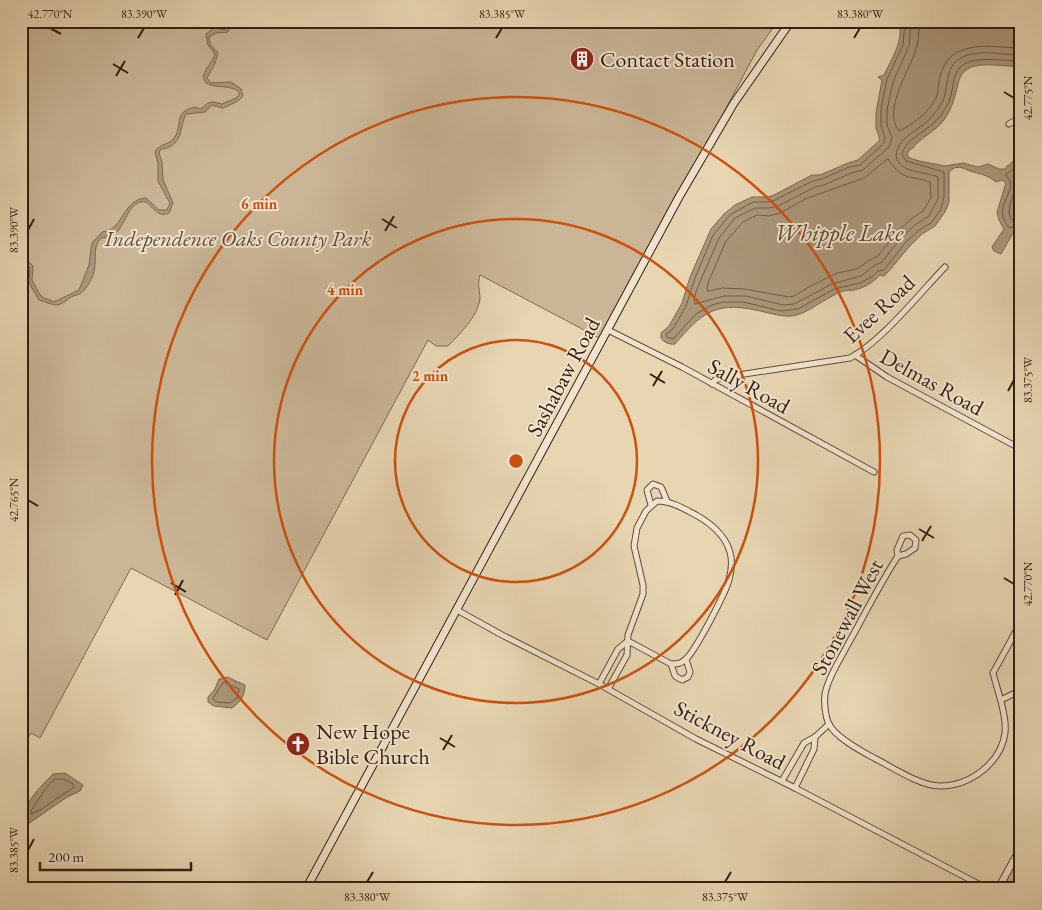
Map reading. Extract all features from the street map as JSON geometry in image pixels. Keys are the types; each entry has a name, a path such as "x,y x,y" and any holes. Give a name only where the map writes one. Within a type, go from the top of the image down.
{"main road":[{"name":"Sashabaw Road","path":"306,889 675,205 724,119 791,21"}],"street":[{"path":"1009,124 1021,117"},
{"name":"Evee Road","path":"712,384 715,380 725,377 850,358 884,331 945,267"},
{"name":"Sally Road","path":"608,330 874,472"},
{"name":"Delmas Road","path":"855,355 888,377 1021,449"},
{"path":"651,505 647,490 653,484 661,487 667,501"},
{"path":"608,689 627,654 628,634 643,594 643,585 634,546 635,536 642,518 651,505 657,501 667,501 696,515 714,527 727,544 731,556 731,570 725,590 702,635 686,659 678,664 670,664 628,641"},
{"path":"910,535 916,540 915,548 906,554 898,556 897,550 903,536 910,535"},
{"name":"Stonewall West","path":"829,724 825,694 829,680 898,556"},
{"name":"Stickney Road","path":"457,610 599,684 696,739 782,781 988,889"},
{"path":"782,781 804,743 815,737 829,724 836,732 861,751 919,781 939,786 958,784 975,777 989,765 999,751 1005,732 1001,700 993,673 1021,622"},
{"path":"599,684 618,649 628,641"},
{"path":"670,664 675,676 682,680 688,677 690,672 686,659"},
{"path":"1001,700 1021,690"},
{"path":"795,788 814,749 815,737"},
{"path":"794,761 805,766"},
{"path":"998,889 1021,847"}],"green space":[{"name":"Independence Oaks County Park","path":"21,21 778,21 757,50 603,340 480,275 480,299 476,312 448,346 436,346 428,340 267,640 131,568 40,738 31,733 21,750"},
{"path":"1021,854 1021,889 1002,889"}],"water":[{"path":"231,21 234,21 228,32 216,33 209,37 210,44 218,53 207,78 211,83 231,82 241,89 243,96 238,101 223,108 212,105 205,112 186,114 178,140 170,147 160,150 163,180 173,203 169,213 162,214 156,212 146,202 136,204 116,233 101,238 98,241 95,251 94,272 91,280 80,294 71,297 59,305 39,300 29,283 30,268 26,264 21,264 21,260 29,262 33,266 32,280 42,297 54,302 79,290 89,265 92,243 102,232 115,226 132,204 146,198 159,210 167,210 170,203 158,181 158,163 155,152 174,138 181,115 188,109 194,107 201,109 208,103 214,102 222,104 239,95 239,92 234,89 210,85 204,80 205,71 215,54 208,45 206,34 214,28 226,30"},
{"name":"Whipple Lake","path":"899,21 1021,21 1021,66 984,65 967,69 962,75 951,107 944,120 909,150 907,155 919,161 945,166 963,163 978,167 988,164 999,169 1005,169 1013,161 1021,157 1021,162 1018,164 1021,166 1021,233 1017,231 1013,233 1001,254 994,251 992,247 1004,229 997,212 1006,183 1002,180 996,182 987,176 957,167 949,172 949,202 945,212 935,226 922,234 884,276 880,275 861,288 843,291 798,315 778,315 729,307 718,309 700,318 675,344 663,341 661,333 669,326 682,303 690,277 711,229 724,214 735,205 752,197 774,195 812,175 820,175 858,160 880,140 876,128 876,113 882,80 878,77 884,75 899,42"},
{"path":"227,677 245,685 243,696 232,708 214,706 208,702 208,697 215,689 219,679"},
{"path":"65,773 83,785 80,791 67,797 28,824 21,825 24,811 37,791 53,774"}],"place":[{"name":"Contact Station","path":"582,59"},
{"name":"New Hope Bible Church","path":"298,744"}]}
